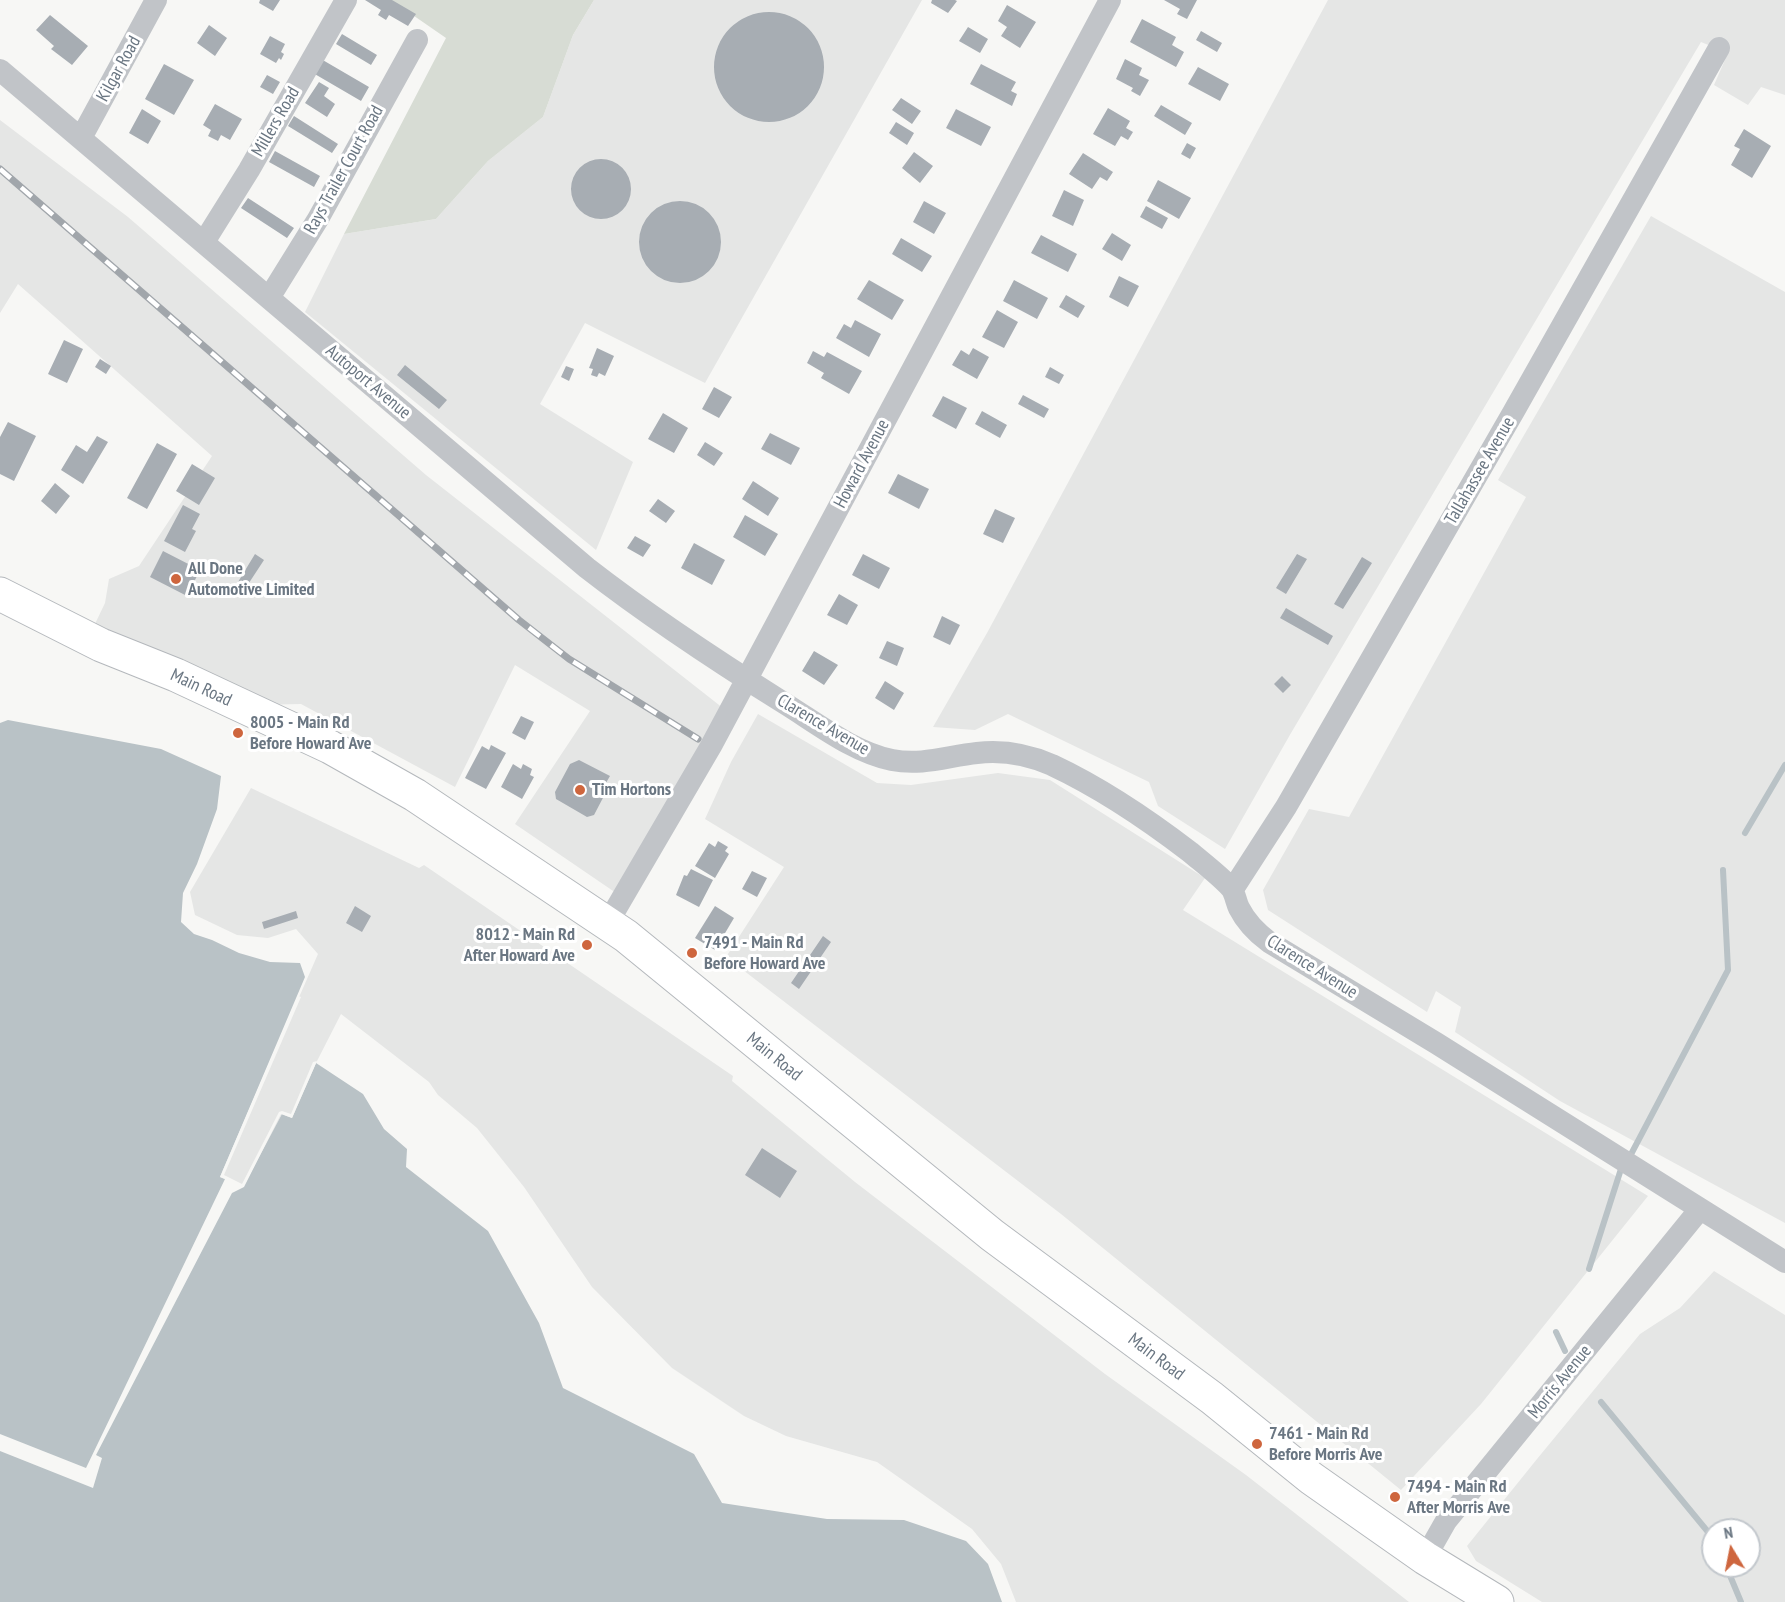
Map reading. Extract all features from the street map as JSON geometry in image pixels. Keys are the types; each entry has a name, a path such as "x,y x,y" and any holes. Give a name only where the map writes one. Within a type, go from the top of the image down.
{"main road":[{"name":"Main Road","path":"0,594 100,645 176,675 330,747 415,795 626,936 992,1235 1212,1398 1311,1478 1425,1558 1497,1602"}],"street":[{"name":"Kilgar Road","path":"81,138 156,0"},
{"name":"Millers Road","path":"204,242 255,160 346,0"},
{"name":"Howard Avenue","path":"606,924 711,746 1110,0"},
{"name":"Rays Trailer Court Road","path":"269,298 318,219 417,40"},
{"name":"Tallahassee Avenue","path":"1233,889 1286,807 1514,411 1719,48"},
{"name":"Autoport Avenue","path":"0,70 587,568 635,605 746,679"},
{"name":"Clarence Avenue","path":"746,679 829,731 873,755 916,762 938,761 977,753 1024,756 1053,766 1093,786 1140,816 1203,863 1233,889 1245,918 1256,932 1269,942 1436,1043 1785,1262"},
{"name":"Morris Avenue","path":"1425,1558 1446,1521 1573,1368 1700,1209"}],"shaded area":[{"path":"391,0 594,0 573,35 543,117 488,161 436,219 344,234 446,38"},
{"path":"594,0 922,0 705,383 585,323 540,404 633,462 596,550 305,312 344,234 436,219 488,161 543,117 573,35"},
{"path":"1328,0 1785,0 1785,95 1761,87 1748,105 1714,85 1728,53 1701,42 1291,733 1225,849 1158,806 1149,782 1008,714 975,730 933,727 987,633"},
{"path":"0,120 128,217 426,475 728,712 619,895 515,824 590,711 515,665 455,787 301,704 255,705 94,626 105,603 109,579 139,566 212,456 18,284 0,313"},
{"path":"1651,216 1785,292 1785,1223 1560,1101 1455,1032 1461,1007 1436,991 1427,1012 1268,910 1263,890 1309,809 1349,817 1526,497 1498,480"},
{"path":"758,714 877,783 911,785 998,773 1050,780 1205,878 1183,910 1648,1196 1481,1404 1401,1490 1061,1214 726,957 784,867 705,819 731,762"},
{"path":"8,720 161,749 221,776 217,809 197,864 183,893 181,922 194,934 239,953 270,962 300,963 305,977 220,1177 243,1187 282,1114 292,1118 316,1063 363,1094 384,1129 407,1149 406,1167 488,1231 539,1323 563,1388 694,1454 722,1503 827,1519 904,1520 966,1541 988,1564 1002,1602 0,1602 0,723"},
{"path":"251,788 419,868 424,865 733,1076 732,1081 855,1182 1105,1374 1246,1475 1409,1602 1016,1602 1001,1564 972,1529 877,1462 786,1436 744,1416 672,1368 592,1287 524,1187 477,1128 438,1095 429,1082 341,1014 292,1118 282,1114 244,1187 232,1193 0,1434 220,1177 318,954 296,929 268,938 237,935 195,915 190,892"},
{"path":"1714,1271 1785,1315 1785,1602 1542,1602 1476,1561 1467,1546 1640,1334 1680,1308"}],"pier":[{"path":"298,996 301,997 224,1175 242,1184 279,1112 291,1114 313,1062 317,1061 292,1118 281,1114 244,1187 232,1193 96,1455 102,1458 93,1488 0,1451 0,1434 86,1468 225,1179 220,1177"}],"building":[{"path":"260,0 280,0 273,11 259,3"},
{"path":"365,0 392,0 416,14 408,26 389,15 386,20 378,15 381,10"},
{"path":"932,0 957,1 948,13 931,3"},
{"path":"1164,0 1197,0 1187,19 1177,14 1180,9"},
{"path":"1007,5 1036,22 1020,48 1001,36 1007,27 998,21"},
{"path":"769,12 790,16 808,28 820,46 824,67 820,88 808,106 790,118 769,122 748,118 730,106 718,88 714,67 718,46 730,28 748,16"},
{"path":"50,15 88,46 72,65 51,49 54,46 36,30"},
{"path":"1142,19 1176,37 1172,45 1184,52 1176,67 1130,42"},
{"path":"209,25 227,38 215,56 197,43"},
{"path":"968,27 988,39 980,53 959,41"},
{"path":"1201,31 1222,43 1217,52 1196,40"},
{"path":"342,34 377,55 371,65 336,44"},
{"path":"270,36 285,44 281,52 284,54 276,63 260,54"},
{"path":"321,59 369,87 361,101 313,73"},
{"path":"1125,59 1142,68 1139,75 1149,80 1140,96 1131,91 1133,88 1116,79"},
{"path":"164,64 194,80 174,115 145,99"},
{"path":"981,64 1016,82 1011,91 1017,94 1012,106 970,84"},
{"path":"1198,67 1229,84 1220,101 1188,84"},
{"path":"267,75 280,82 273,94 260,87"},
{"path":"319,82 329,88 324,96 335,104 327,117 305,103"},
{"path":"901,98 921,111 912,124 892,110"},
{"path":"215,104 242,119 230,140 221,135 218,141 208,136 211,130 203,125"},
{"path":"1161,105 1192,123 1185,135 1154,116"},
{"path":"1108,108 1130,121 1126,128 1133,132 1128,140 1121,136 1115,146 1093,134"},
{"path":"142,109 161,121 148,144 129,133"},
{"path":"956,109 991,127 981,146 946,128"},
{"path":"294,116 338,144 332,153 288,126"},
{"path":"896,122 914,133 907,145 889,133"},
{"path":"1744,129 1771,146 1752,178 1731,165 1740,149 1734,146"},
{"path":"1187,143 1196,148 1190,159 1181,154"},
{"path":"275,151 320,176 314,187 269,162"},
{"path":"914,152 933,166 920,183 902,168"},
{"path":"1083,153 1113,172 1107,181 1100,177 1092,189 1069,174"},
{"path":"601,159 618,164 626,172 631,189 626,206 618,214 601,219 584,214 576,206 571,189 576,172 584,164"},
{"path":"1158,180 1191,198 1179,219 1147,201"},
{"path":"1064,190 1084,200 1073,226 1052,216"},
{"path":"248,198 294,228 287,238 241,208"},
{"path":"680,201 696,204 709,213 718,226 721,242 718,258 709,271 696,280 680,283 664,280 651,271 642,258 639,242 642,226 651,213 664,204"},
{"path":"924,201 946,213 934,234 913,222"},
{"path":"1146,206 1168,218 1162,229 1140,217"},
{"path":"1112,233 1131,245 1122,261 1102,249"},
{"path":"1041,235 1077,254 1068,272 1031,253"},
{"path":"901,238 932,256 922,272 892,254"},
{"path":"1119,276 1139,286 1128,307 1109,297"},
{"path":"869,280 904,300 892,320 857,299"},
{"path":"1014,280 1048,298 1037,319 1003,301"},
{"path":"1066,295 1085,306 1078,318 1059,307"},
{"path":"997,310 1018,322 1004,348 982,337"},
{"path":"855,320 881,334 869,357 836,338 844,324 851,328"},
{"path":"64,340 83,349 67,383 48,374"},
{"path":"597,348 614,356 605,376 599,373 597,377 591,375 593,369 589,368"},
{"path":"973,348 989,357 977,379 952,365 961,350 969,355"},
{"path":"813,351 824,357 827,352 862,371 849,394 821,378 824,373 807,363"},
{"path":"100,359 111,366 106,374 95,367"},
{"path":"405,365 447,400 439,409 397,375"},
{"path":"566,366 574,369 569,381 561,377"},
{"path":"1050,367 1064,375 1059,384 1045,377"},
{"path":"714,387 732,397 719,418 702,409"},
{"path":"1023,395 1049,409 1044,418 1018,404"},
{"path":"943,396 967,408 956,429 932,416"},
{"path":"982,411 1007,425 1000,438 975,424"},
{"path":"663,413 688,428 674,453 648,439"},
{"path":"8,422 36,436 14,481 0,474 0,437"},
{"path":"770,433 800,448 791,465 761,449"},
{"path":"97,436 108,442 83,484 61,470 76,445 87,452"},
{"path":"705,442 723,453 714,466 697,455"},
{"path":"157,443 177,454 147,509 127,498"},
{"path":"192,464 215,478 199,505 176,491"},
{"path":"898,474 929,489 919,509 888,493"},
{"path":"753,481 779,498 768,516 742,499"},
{"path":"55,483 70,496 56,514 41,501"},
{"path":"658,499 675,511 666,523 649,511"},
{"path":"183,505 200,514 192,529 196,531 185,552 164,541"},
{"path":"995,509 1015,518 1003,543 983,534"},
{"path":"745,515 778,534 765,556 733,537"},
{"path":"635,536 651,545 643,557 627,548"},
{"path":"694,543 725,560 712,585 681,568"},
{"path":"163,551 200,570 187,596 150,577"},
{"path":"255,554 264,560 243,592 235,587"},
{"path":"863,554 890,568 879,589 852,575"},
{"path":"1297,554 1307,559 1286,594 1276,588"},
{"path":"1362,557 1372,563 1343,609 1334,604"},
{"path":"839,594 858,605 847,625 827,615"},
{"path":"1286,608 1333,636 1328,645 1280,618"},
{"path":"942,616 960,625 950,645 933,637"},
{"path":"887,641 904,648 897,666 879,658"},
{"path":"814,651 838,665 824,685 802,671"},
{"path":"1282,676 1291,685 1283,693 1274,684"},
{"path":"885,681 904,693 894,710 875,698"},
{"path":"521,716 534,722 525,740 512,733"},
{"path":"491,745 506,753 486,789 465,778 482,746 489,750"},
{"name":"Tim Hortons","path":"579,760 610,776 603,788 605,794 594,815 587,817 556,799 555,792 570,764"},
{"path":"513,764 521,769 523,764 532,769 530,775 534,777 522,799 501,787"},
{"path":"718,841 728,847 725,851 729,854 715,878 695,866 709,843 715,847"},
{"path":"691,869 713,880 699,907 676,895 684,875 687,876"},
{"path":"752,871 767,878 757,897 742,889"},
{"path":"355,906 371,916 362,932 346,923"},
{"path":"715,906 734,918 715,950 695,938"},
{"path":"296,911 298,918 264,929 262,922"},
{"path":"823,936 831,942 799,989 791,983"},
{"path":"762,1148 797,1171 780,1198 745,1175"}],"waterway":[{"path":"1745,833 1785,765"},
{"path":"1628,1160 1728,970 1723,870"},
{"path":"1589,1269 1621,1169"},
{"path":"1556,1332 1565,1351"},
{"path":"1601,1402 1701,1523"},
{"path":"1731,1578 1741,1602"}],"railway":[{"path":"0,169 519,620 569,659 698,739"}],"place":[{"name":"All Done Automotive Limited","path":"176,579"},
{"name":"8005 - Main Rd Before Howard Ave","path":"238,733"},
{"name":"Tim Hortons","path":"580,790"},
{"name":"8012 - Main Rd After Howard Ave","path":"587,945"},
{"name":"7491 - Main Rd Before Howard Ave","path":"692,953"},
{"name":"7461 - Main Rd Before Morris Ave","path":"1257,1444"},
{"name":"7494 - Main Rd After Morris Ave","path":"1395,1497"}]}
